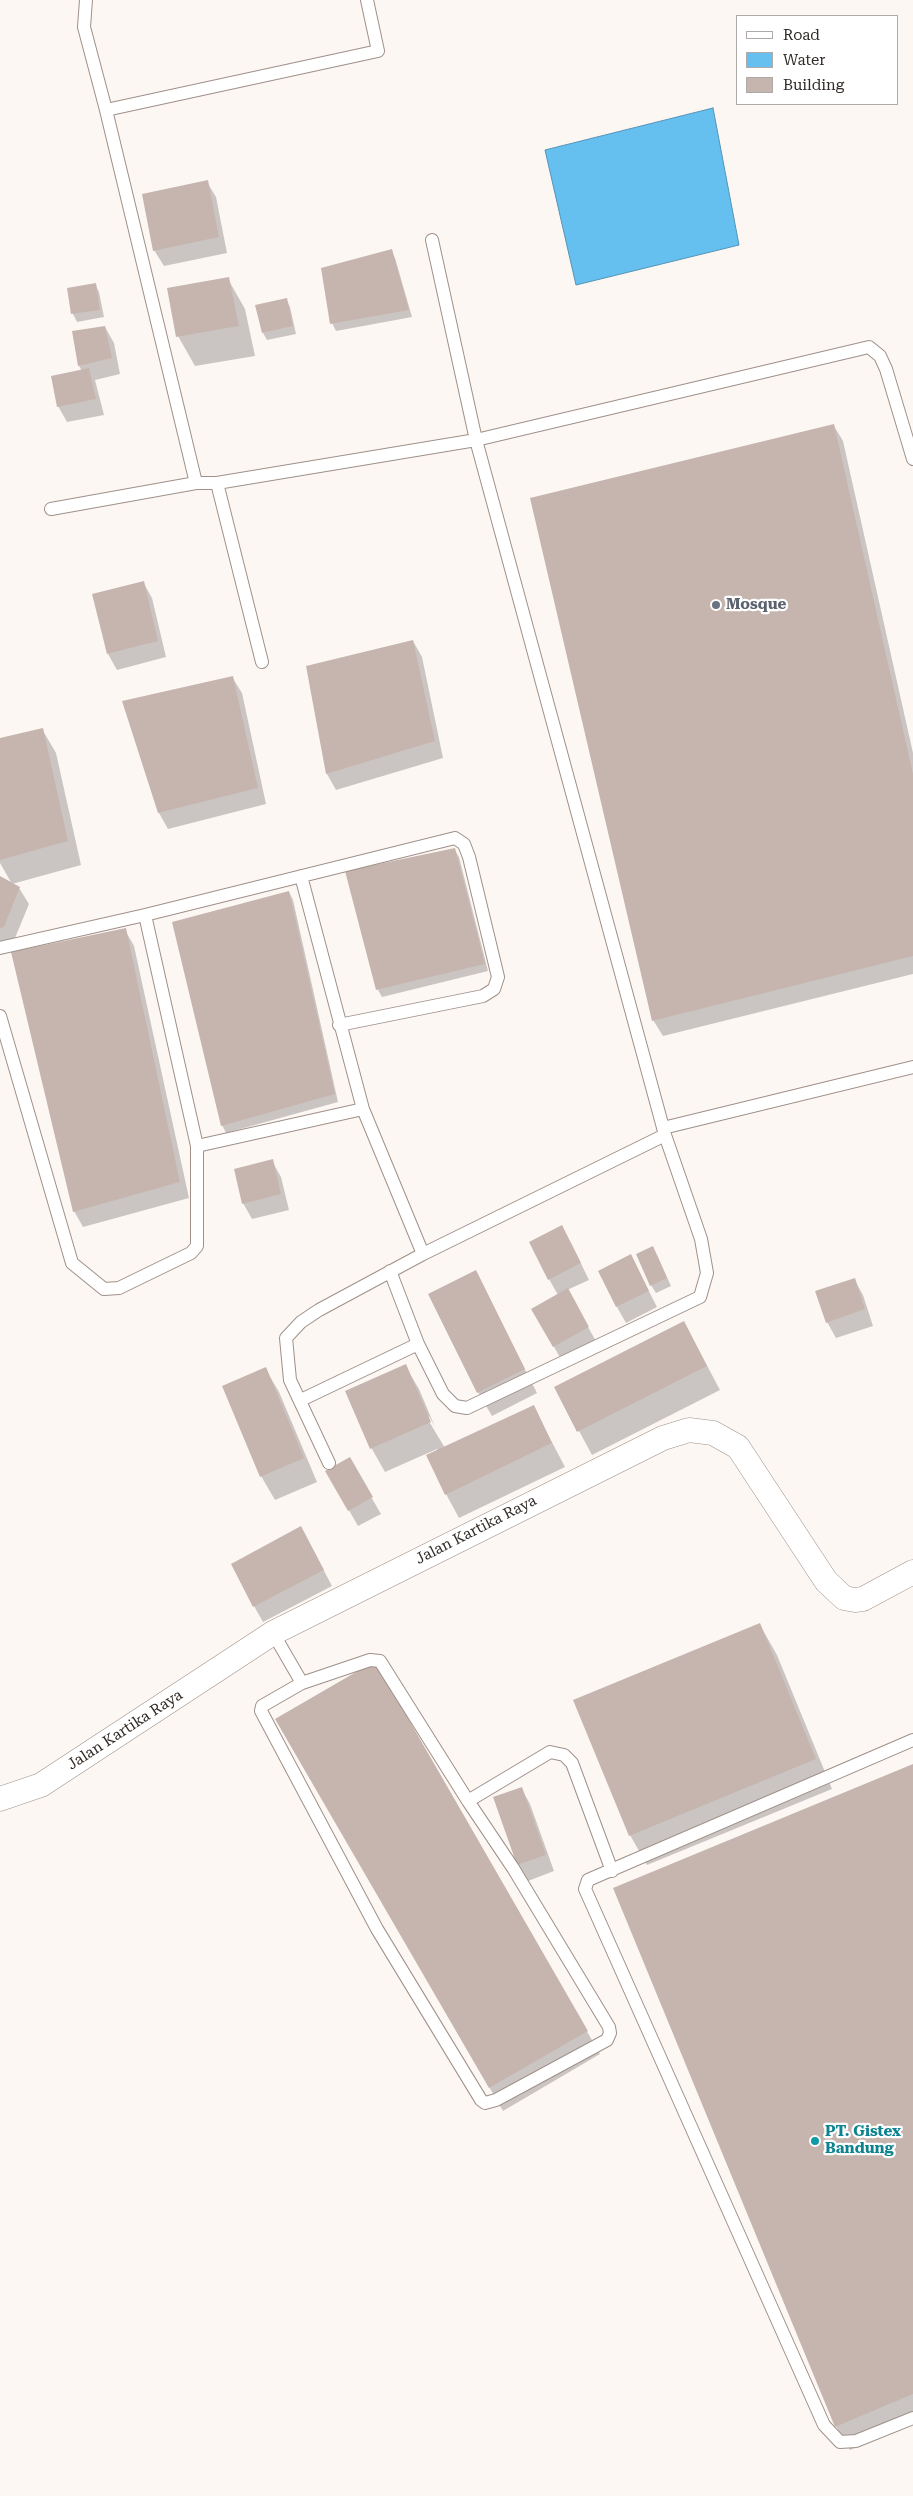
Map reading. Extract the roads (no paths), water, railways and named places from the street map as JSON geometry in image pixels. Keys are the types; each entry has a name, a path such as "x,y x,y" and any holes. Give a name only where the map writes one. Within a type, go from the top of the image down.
{"street":[{"name":"Jalan Kartika Raya","path":"0,1799 42,1785 273,1633 663,1438 689,1430 713,1433 738,1447 826,1581 844,1598 863,1599 913,1572"}],"lane":[{"path":"86,0 84,27 106,110 196,483"},
{"path":"106,110 378,50 367,0"},
{"path":"390,1271 418,1344 443,1394 456,1406 467,1408 700,1297 707,1273 701,1239 664,1131 476,440 432,240"},
{"path":"51,509 196,483 217,483 476,440 869,347 880,356 886,369 913,458"},
{"path":"217,483 262,662"},
{"path":"0,948 146,915 454,838 464,844 469,857 498,977 494,989 483,996 339,1025"},
{"path":"301,876 339,1025 363,1109 423,1254"},
{"path":"0,1016 72,1263 104,1289 119,1288 192,1253 197,1246 197,1146 146,915"},
{"path":"329,1463 290,1380 286,1338 301,1322 390,1271 664,1131 913,1067"},
{"path":"197,1146 363,1109"},
{"path":"301,1400 418,1344"},
{"path":"273,1633 302,1682"},
{"path":"370,1660 380,1661 468,1801 513,1868 609,2027 608,2040 496,2100 485,2103 481,2100 377,1929 261,1709 302,1682 370,1660"},
{"path":"913,1740 588,1880 585,1889 824,2425 840,2442 856,2441 913,2418"},
{"path":"468,1801 550,1752 564,1755 572,1763 612,1871"}],"water":[{"path":"713,108 739,245 576,285 545,150"}],"place":[{"name":"Mosque","path":"716,605"},
{"name":"PT. Gistex Bandung","path":"815,2141"}]}
